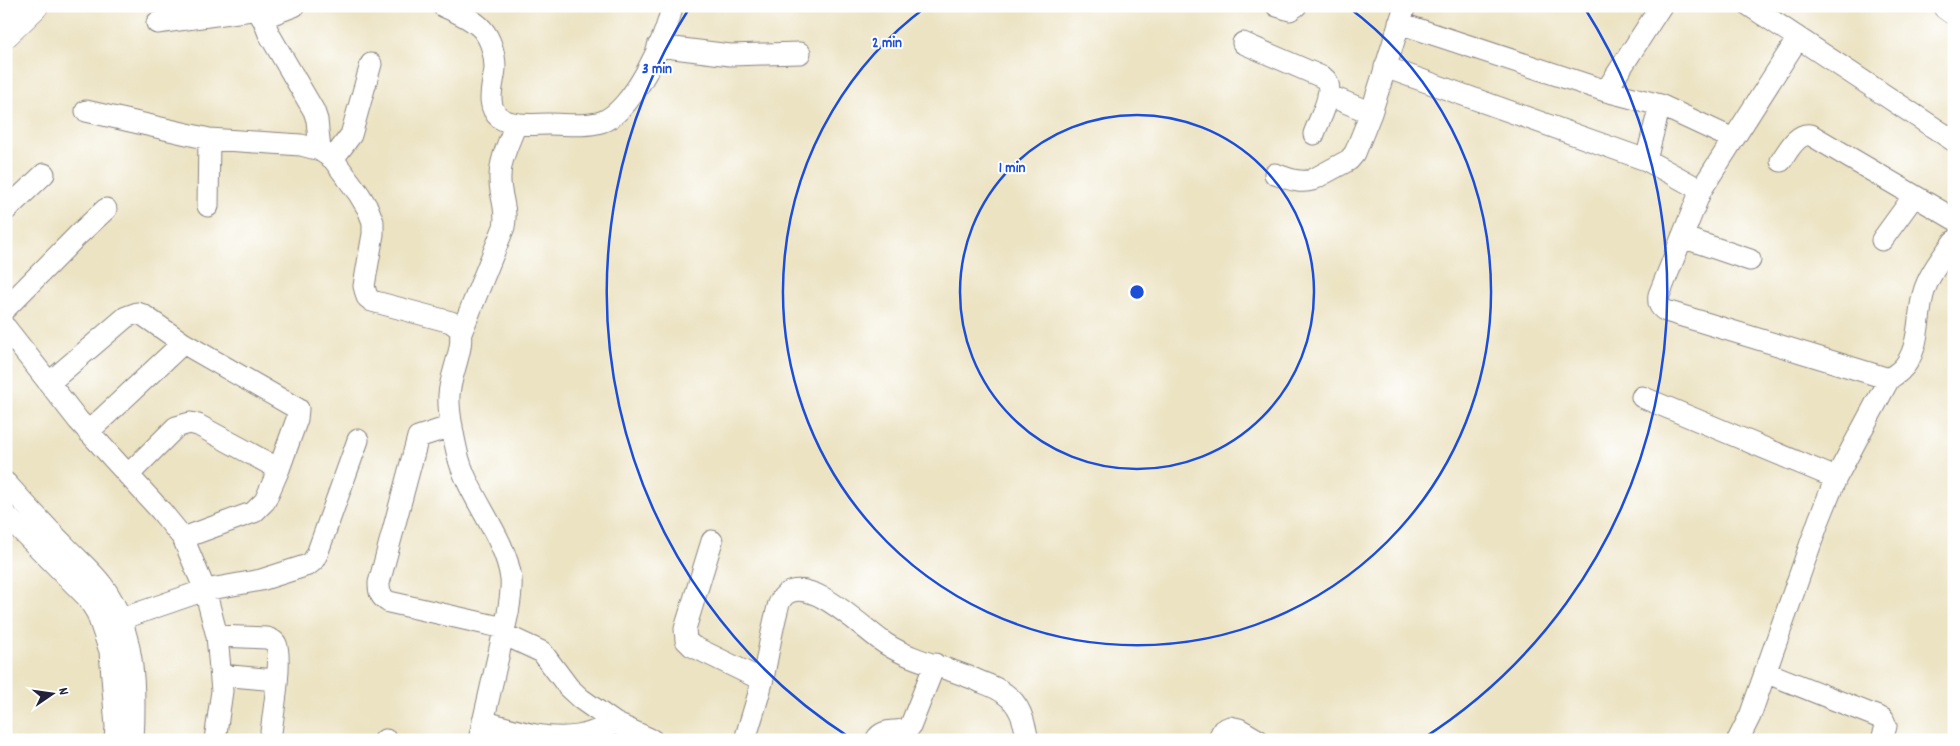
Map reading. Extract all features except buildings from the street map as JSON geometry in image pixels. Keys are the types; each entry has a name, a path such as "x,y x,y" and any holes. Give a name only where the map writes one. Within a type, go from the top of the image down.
{"highway":[{"path":"6,33 34,6"},
{"path":"1947,6 1954,11"}],"street":[{"path":"157,23 294,6"},
{"path":"443,6 464,16 482,29 489,40 495,67 491,93 493,107 500,118 516,124 586,125 609,118 623,108 637,90 671,15 672,6"},
{"path":"1277,6 1290,10 1296,6"},
{"path":"1606,90 1660,6"},
{"path":"1750,6 1954,141"},
{"path":"260,11 268,34 314,111 326,154 359,194 373,222 373,234 364,286 367,297 372,301 451,322 456,324 461,332"},
{"path":"1275,174 1299,182 1306,182 1349,160 1355,153 1402,15 1606,90 1660,106 1733,139"},
{"path":"1798,38 1701,190 1660,295 1659,304 1662,308 1888,379"},
{"path":"1243,43 1325,78 1329,84 1328,95 1314,134"},
{"path":"658,46 730,55 800,53"},
{"path":"326,154 351,135 371,64"},
{"path":"1385,67 1646,160 1701,190"},
{"path":"1328,95 1370,113"},
{"path":"1646,160 1660,106"},
{"path":"86,111 209,140 301,145 326,154"},
{"path":"516,124 500,169 500,186 506,210 504,227 461,332 461,342 451,380 449,396 452,426 462,470 498,542 510,577 511,593 504,631 481,730 550,737 578,736 615,723"},
{"path":"1781,161 1798,138 1806,134 1811,135 1954,219"},
{"path":"208,206 209,140"},
{"path":"6,210 44,174"},
{"path":"1882,240 1914,196"},
{"path":"6,308 106,209"},
{"path":"1682,238 1750,260"},
{"path":"1738,740 1750,716 1819,520 1836,478 1888,379 1902,370 1908,360 1913,349 1923,295 1930,275 1954,241"},
{"path":"50,382 131,314 137,313 143,315 183,343 298,409 297,419 265,501 254,512 183,538"},
{"path":"6,328 88,432 183,538 204,590 216,636 221,674 221,706 216,740"},
{"path":"88,432 183,343"},
{"path":"1642,397 1836,478"},
{"path":"128,475 176,428 190,423 198,424 279,469"},
{"path":"452,426 418,437 379,583 380,593 389,602 504,631 542,652 569,688 615,723 652,740"},
{"path":"121,619 204,590 261,580 300,568 313,561 358,440"},
{"path":"6,483 15,522 87,597 96,613 110,651 116,727 114,740"},
{"path":"15,522 102,585 121,619 130,649 134,699 133,740"},
{"path":"712,541 685,629 686,640 692,646 762,680"},
{"path":"745,740 762,680 777,609 783,596 794,590 810,592 832,602 886,644 963,674 1004,693 1020,710 1028,740"},
{"path":"216,636 267,638 273,640 277,645 276,680 270,740"},
{"path":"876,740 884,732 910,727 934,664"},
{"path":"1765,672 1883,719 1886,726 1882,740"},
{"path":"221,674 276,680"},
{"path":"1218,740 1223,730 1230,726 1239,728 1258,740"}]}
